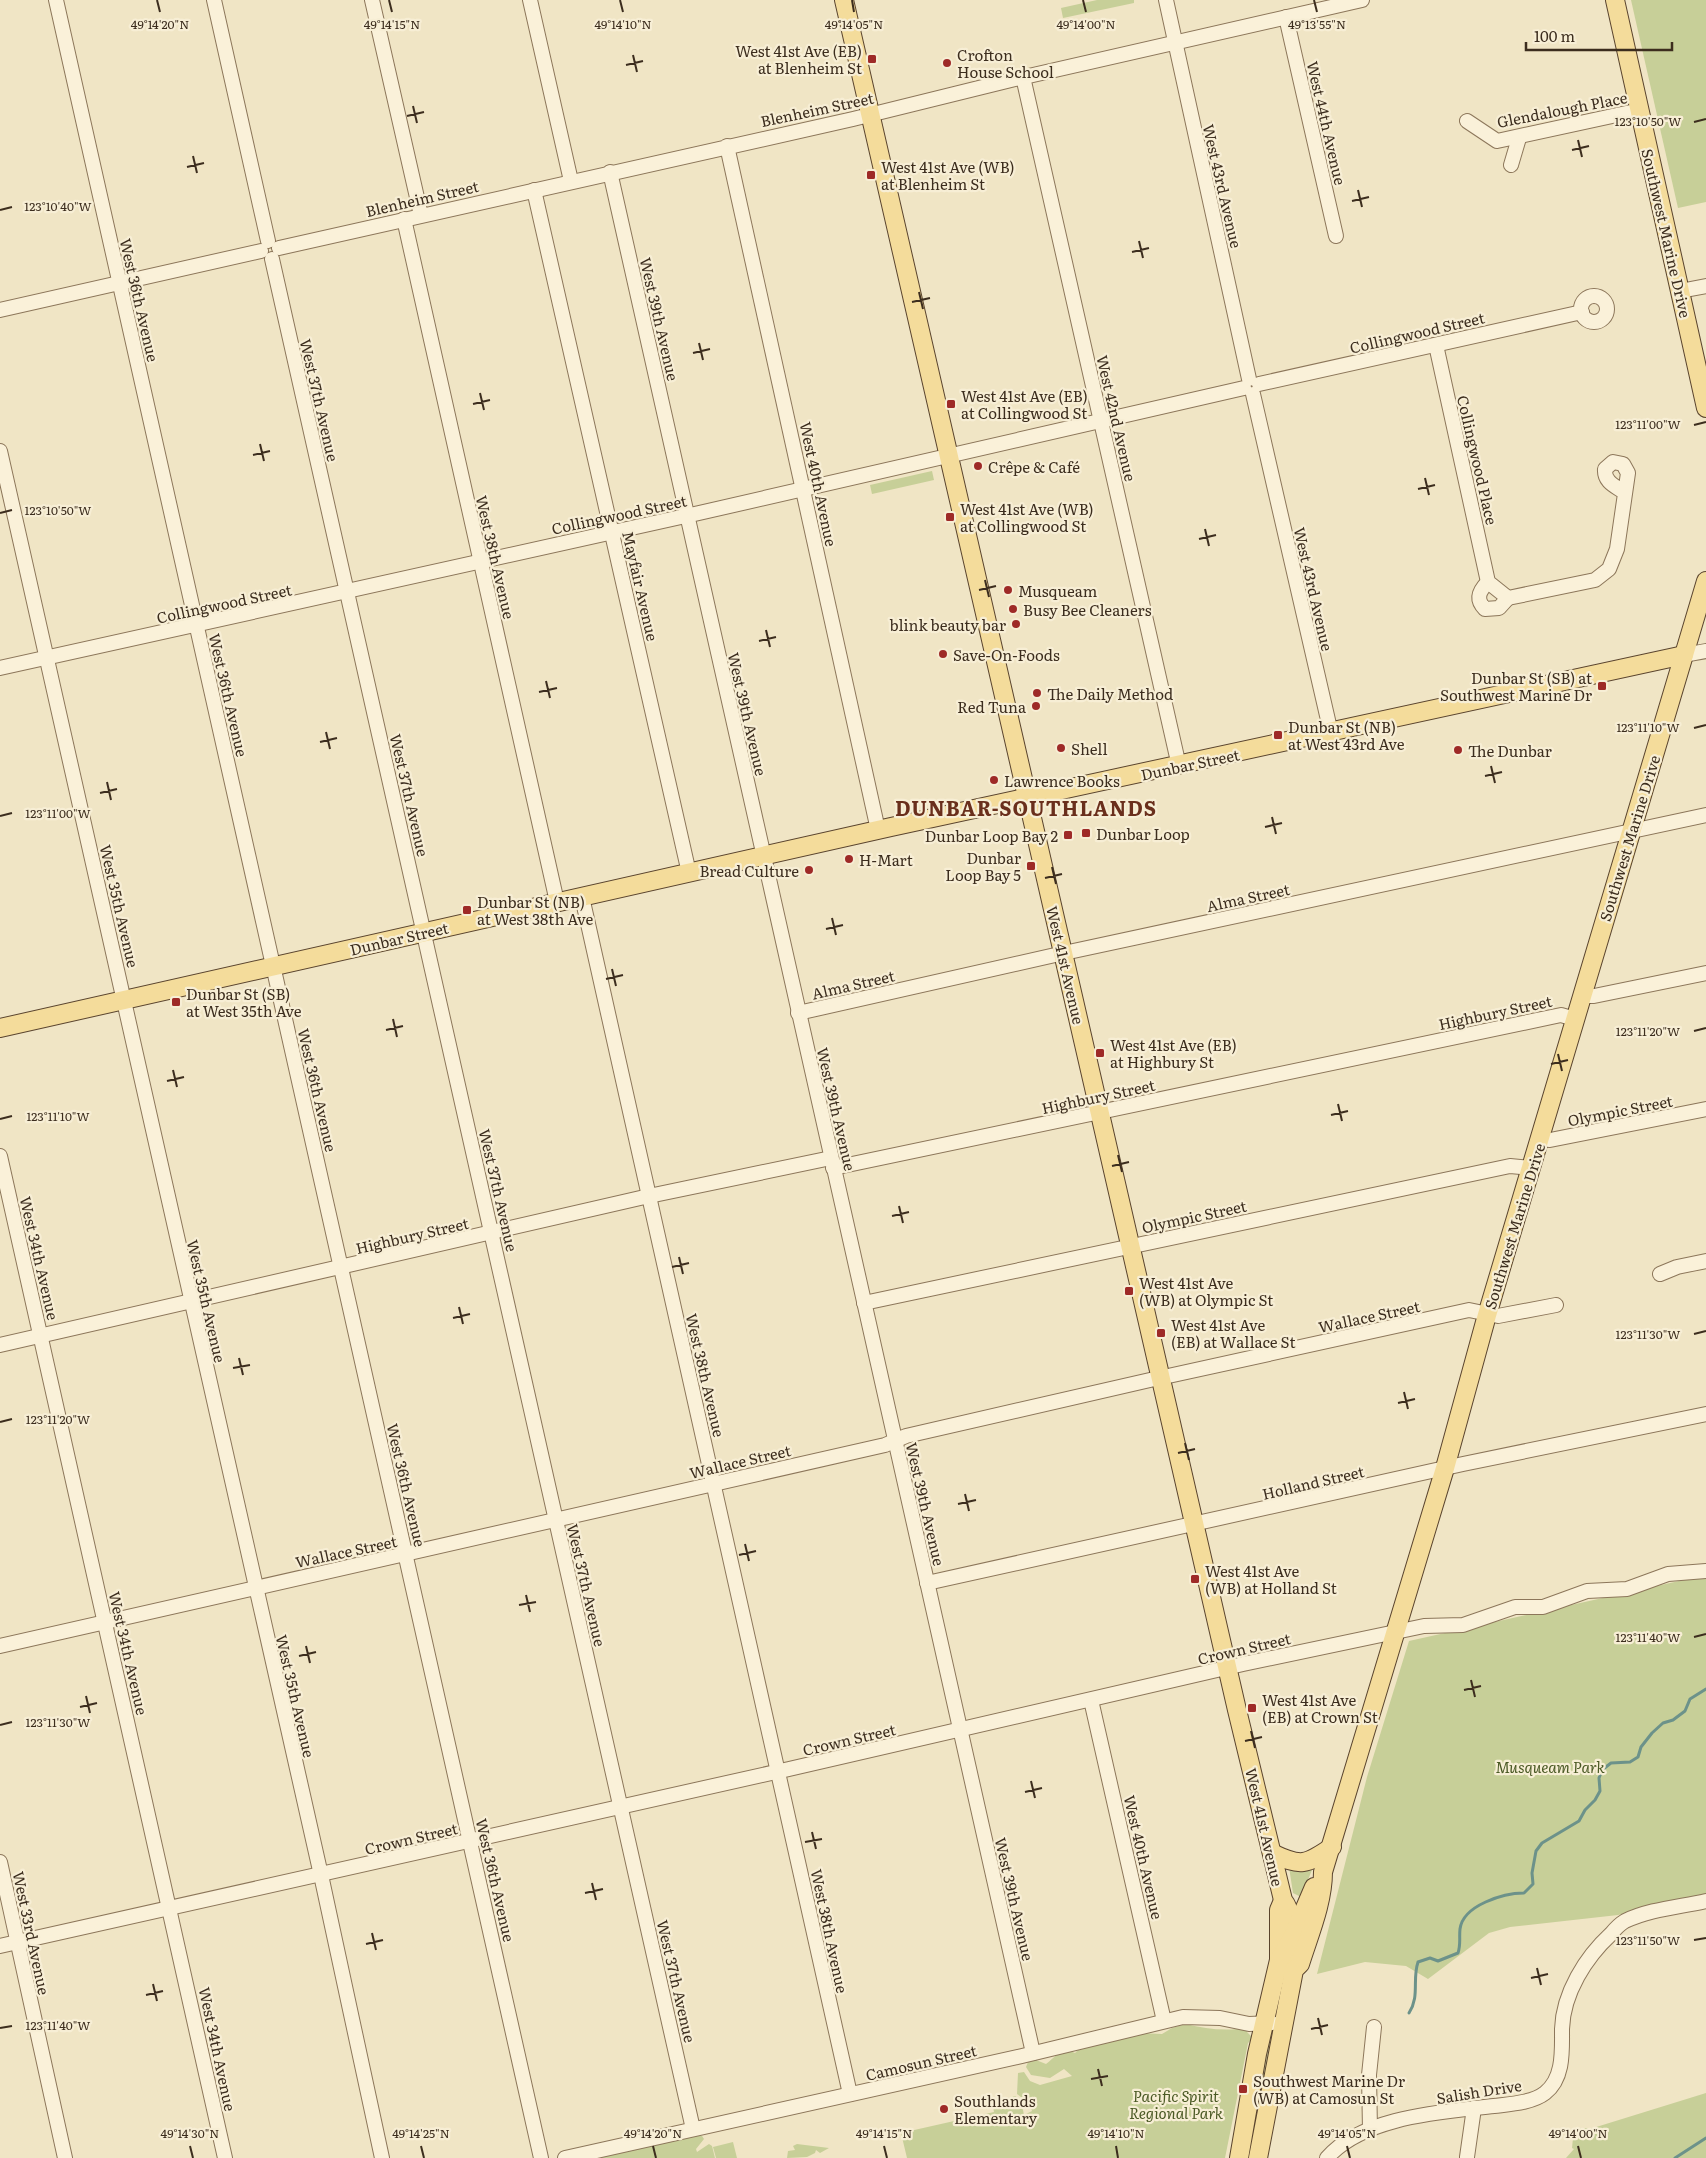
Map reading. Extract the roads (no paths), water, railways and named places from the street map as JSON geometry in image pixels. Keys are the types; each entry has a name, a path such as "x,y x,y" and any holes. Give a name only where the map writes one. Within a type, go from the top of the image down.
{"main road":[{"name":"West 41st Avenue","path":"844,0 1228,1668 1283,1900 1288,1907 1293,1936 1292,1964 1294,1970"},
{"name":"Southwest Marine Drive","path":"1615,0 1706,408"},
{"name":"Southwest Marine Drive","path":"1239,2158 1264,2025 1279,1960 1293,1936 1316,1881 1323,1872 1332,1847 1394,1632 1445,1468 1575,1019 1706,581"},
{"name":"Dunbar Street","path":"0,1028 878,830 1180,766 1684,655"},
{"path":"1272,1854 1302,1864 1313,1860 1332,1847"},
{"name":"Southwest Marine Drive","path":"1258,2158 1294,1970 1300,1964 1315,1914 1323,1886 1323,1872"},
{"name":"West 41st Avenue","path":"1279,1960 1279,1910 1283,1900"}],"street":[{"name":"West 36th Avenue","path":"56,0 541,2158"},
{"name":"West 37th Avenue","path":"214,0 693,2129"},
{"path":"372,0 421,215"},
{"path":"530,0 571,181"},
{"name":"West 43rd Avenue","path":"1166,0 1251,386 1331,733"},
{"name":"Blenheim Street","path":"0,310 871,114 1023,77 1362,0"},
{"name":"West 44th Avenue","path":"1286,17 1336,236"},
{"name":"West 42nd Avenue","path":"1023,77 1180,766"},
{"name":"Glendalough Place","path":"1467,121 1497,141 1519,138 1640,110"},
{"path":"1511,165 1519,138"},
{"name":"West 40th Avenue","path":"727,146 878,830"},
{"name":"West 39th Avenue","path":"610,172 1033,2053"},
{"name":"Mayfair Avenue","path":"534,190 689,873"},
{"name":"West 38th Avenue","path":"404,219 557,902"},
{"path":"1680,291 1706,286"},
{"name":"Collingwood Street","path":"0,668 687,516 1101,420 1582,312"},
{"name":"Collingwood Place","path":"1436,345 1488,582"},
{"name":"West 35th Avenue","path":"0,452 321,1875 382,2158"},
{"path":"1508,598 1488,582 1478,596 1479,604 1485,609 1499,608 1508,598 1595,580 1609,570 1617,549 1624,492"},
{"name":"Dunbar Street","path":"1684,655 1706,651"},
{"name":"Alma Street","path":"798,1013 1064,953 1706,815"},
{"name":"West 38th Avenue","path":"582,897 850,2094"},
{"path":"1582,996 1594,996 1706,973"},
{"name":"Highbury Street","path":"0,1345 650,1196 1100,1112 1561,1015 1575,1019"},
{"name":"Olympic Street","path":"1540,1139 1550,1140 1706,1109"},
{"name":"West 34th Avenue","path":"0,1156 225,2158"},
{"name":"Olympic Street","path":"864,1303 1510,1166 1531,1168"},
{"path":"1660,1274 1677,1267 1706,1261"},
{"name":"Wallace Street","path":"0,1646 714,1484 1162,1377 1469,1310 1498,1316 1556,1305"},
{"name":"Holland Street","path":"928,1582 1195,1525 1445,1468 1706,1414"},
{"name":"Crown Street","path":"0,1946 778,1772 1228,1668 1424,1626 1463,1625 1516,1607 1543,1608 1587,1592 1628,1589 1668,1574 1705,1570"},
{"name":"West 40th Avenue","path":"1091,1700 1164,2021"},
{"name":"West 33rd Avenue","path":"0,1862 65,2158"},
{"name":"Salish Drive","path":"1327,2158 1349,2141 1370,2130 1408,2118 1524,2102 1545,2093 1557,2078 1563,2054 1562,2027 1570,1995 1578,1977 1596,1948 1623,1922 1646,1914 1706,1901"},
{"path":"1264,2025 1273,2023 1284,2016"},
{"name":"Camosun Street","path":"565,2158 1033,2053 1164,2021 1198,2017 1264,2025"},
{"path":"1370,2130 1368,2075 1374,2027"},
{"path":"1467,2158 1474,2108"}],"waterway":[{"path":"1409,2013 1414,2000 1418,1962 1430,1958 1438,1961 1458,1953 1460,1929 1463,1921 1468,1913 1476,1907 1506,1895 1524,1893 1533,1884 1532,1873 1536,1851 1542,1843 1579,1821 1600,1791 1599,1778 1602,1770 1611,1763 1630,1762 1638,1757 1641,1747 1652,1733 1663,1723 1673,1720 1685,1711 1690,1699 1706,1689"},
{"path":"1675,2158 1706,2138"}],"place":[{"name":"West 41st Ave (EB) at Blenheim St","path":"872,59"},
{"name":"Crofton House School","path":"947,63"},
{"name":"West 41st Ave (WB) at Blenheim St","path":"871,175"},
{"name":"West 41st Ave (EB) at Collingwood St","path":"951,404"},
{"name":"Crêpe & Café","path":"978,466"},
{"name":"West 41st Ave (WB) at Collingwood St","path":"950,517"},
{"name":"Musqueam","path":"1008,590"},
{"name":"Busy Bee Cleaners","path":"1013,609"},
{"name":"blink beauty bar","path":"1016,624"},
{"name":"Save-On-Foods","path":"943,654"},
{"name":"Dunbar St (SB) at Southwest Marine Dr","path":"1602,686"},
{"name":"The Daily Method","path":"1037,693"},
{"name":"Red Tuna","path":"1036,706"},
{"name":"Dunbar St (NB) at West 43rd Ave","path":"1278,735"},
{"name":"Shell","path":"1061,748"},
{"name":"The Dunbar","path":"1458,750"},
{"name":"Lawrence Books","path":"994,780"},
{"name":"Dunbar Loop","path":"1086,833"},
{"name":"Dunbar Loop Bay 2","path":"1068,835"},
{"name":"H-Mart","path":"849,859"},
{"name":"Dunbar Loop Bay 5","path":"1031,866"},
{"name":"Bread Culture","path":"809,870"},
{"name":"Dunbar St (NB) at West 38th Ave","path":"467,910"},
{"name":"Dunbar St (SB) at West 35th Ave","path":"176,1002"},
{"name":"West 41st Ave (EB) at Highbury St","path":"1100,1053"},
{"name":"West 41st Ave (WB) at Olympic St","path":"1129,1291"},
{"name":"West 41st Ave (EB) at Wallace St","path":"1161,1333"},
{"name":"West 41st Ave (WB) at Holland St","path":"1195,1579"},
{"name":"West 41st Ave (EB) at Crown St","path":"1252,1708"},
{"name":"Southwest Marine Dr (WB) at Camosun St","path":"1243,2089"},
{"name":"Southlands Elementary","path":"944,2109"}],"district":[{"name":"DUNBAR-SOUTHLANDS","path":"1026,807"}],"park label":[{"name":"Musqueam Park","path":"1550,1766"},
{"name":"Pacific Spirit Regional Park","path":"1176,2104"}]}
